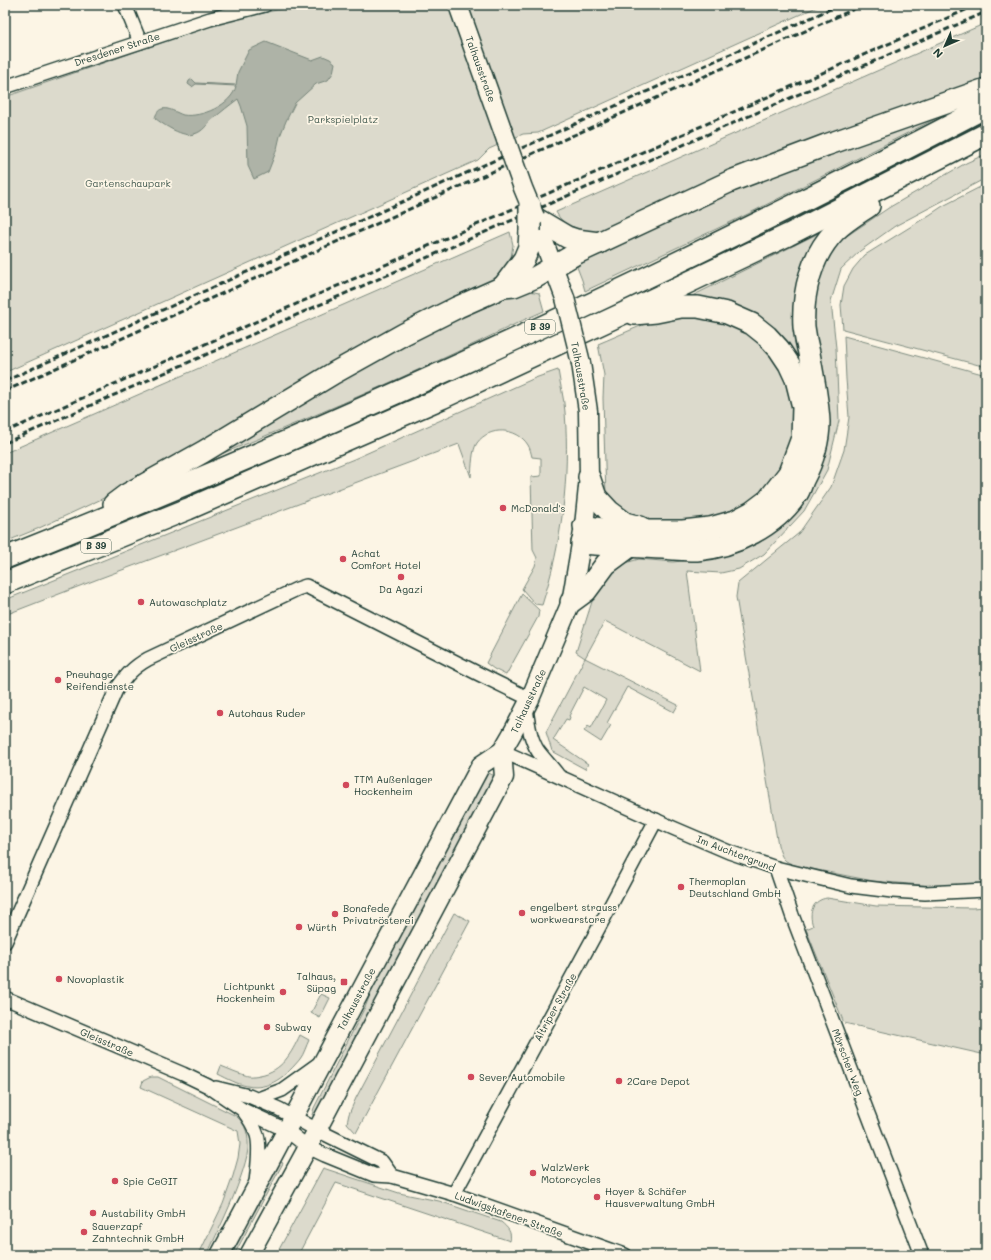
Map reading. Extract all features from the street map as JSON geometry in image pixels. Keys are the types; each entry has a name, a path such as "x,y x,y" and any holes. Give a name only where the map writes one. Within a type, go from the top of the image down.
{"highway":[{"path":"554,267 577,253 730,181 986,89"},
{"name":"B 39","path":"5,558 307,433 490,350 781,211 986,107"},
{"name":"B 39","path":"5,583 188,509 442,398 788,235 986,134"},
{"path":"583,535 629,547 696,550 714,547 737,540 756,531 776,518 797,494 807,473 816,447 819,424 817,401 804,327 805,300 808,278 816,260 825,243 834,231 847,220 947,154"},
{"path":"532,218 567,237 576,240 599,243"},
{"name":"B 39","path":"503,287 524,259 529,247 532,218"},
{"name":"B 39","path":"85,526 126,495 203,452 334,373 404,334 503,287 514,286 536,277 554,267"},
{"path":"583,535 615,531 683,531 710,528 734,521 752,512 768,500 789,473 802,438 803,407 796,379 789,364 779,349 767,336 752,324 727,313 698,307 681,307 656,312 622,314"},
{"path":"589,477 596,497 609,511 625,523 654,530"},
{"path":"570,602 586,591 606,564 629,547"}],"main road":[{"name":"Talhausstraße","path":"220,1255 481,765 502,751 528,703 570,602 583,535 589,477 588,411 580,363 565,298 554,267 532,218 458,5"},
{"path":"249,1255 504,777 502,751"}],"street":[{"path":"125,5 140,42"},
{"name":"Dresdener Straße","path":"5,87 140,42 229,9 265,5"},
{"name":"Gleisstraße","path":"5,942 116,690 126,676 137,666 306,586 465,666 528,703"},
{"path":"528,703 528,726 532,739 537,750 560,776"},
{"name":"Im Auchtergrund","path":"502,751 729,852 776,868 851,886 892,891 925,893 986,890"},
{"name":"Altriper Straße","path":"454,1194 656,820"},
{"name":"Mörscher Weg","path":"776,868 792,915 922,1255"},
{"name":"Gleisstraße","path":"5,998 183,1074 208,1086 244,1110 289,1124"},
{"path":"258,1099 282,1090 323,1061"},
{"name":"Gleisstraße","path":"208,1086 258,1099 279,1108 289,1124"},
{"path":"244,1110 258,1137 258,1159 255,1188"},
{"path":"289,1124 317,1130 382,1162 392,1176"},
{"name":"Ludwigshafener Straße","path":"289,1124 308,1146 325,1155 374,1175 392,1176 454,1194 625,1255"}],"green space":[{"name":"Gartenschaupark","path":"299,5 821,5 538,133 523,134 489,149 478,160 6,372 5,97 218,23"},
{"path":"986,23 986,83 599,233 583,234 567,225 556,212"},
{"path":"938,113 939,117 748,214 585,291 577,267 585,261 747,183"},
{"path":"986,118 986,124 846,196 594,319 592,313"},
{"path":"986,154 986,178 895,226 860,251 841,269 831,301 836,348 839,421 827,470 804,511 764,554 739,569 721,573 687,571 700,671 605,621 585,658 576,652 596,589 603,576 622,564 639,559 673,562 717,557 747,548 791,516 813,341 812,296 822,266 836,243 890,207 966,163"},
{"path":"986,184 986,367 843,329 841,305 844,286 853,269 865,255 943,206"},
{"path":"823,231 824,233 810,256 799,293 797,319 798,333 812,398 814,425 812,443 799,478 784,498 762,519 749,527 720,538 705,541 681,542 608,538 609,535 676,538 725,532 741,526 764,512 783,493 797,471 805,446 809,421 807,395 799,370 782,342 769,328 757,319 741,311 725,306 690,300 690,297"},
{"path":"510,232 513,245 510,264 498,277 182,459 106,497 5,542 5,453"},
{"path":"520,291 539,293 544,311 429,365 219,455 218,452 390,351 507,295"},
{"path":"699,313 746,327 784,370 798,412 788,463 755,503 716,520 655,523 632,516 606,497 603,398 604,375 598,344 645,324 676,315"},
{"path":"844,336 986,375 986,883 934,886 873,881 797,866 784,859 778,845 736,597 738,583 799,533 831,487 844,450 849,417"},
{"path":"558,370 565,412 565,485 563,510 555,558 542,605 535,604 522,589 535,566 537,558 533,550 531,477 541,476 541,458 532,457 528,445 517,435 510,432 496,431 482,437 475,446 471,477 459,444 5,615 5,600 354,459 535,378"},
{"path":"522,594 539,610 538,617 506,675 486,663"},
{"path":"585,658 678,705 674,712 627,687 607,723 611,725 601,742 584,731 588,726 591,728 606,700 584,687 569,716 569,720 566,719 553,740 588,764 585,769 552,751 546,732"},
{"path":"484,771 495,776 318,1110 312,1115 314,1108 366,1005 386,954"},
{"path":"827,898 876,906 986,907 986,1055 844,1023 806,929 813,926 811,916 815,904 822,899"},
{"path":"454,913 470,921 356,1133 347,1123 356,1098"},
{"path":"321,994 330,998 320,1018 311,1013"},
{"path":"300,1035 309,1040 301,1057 289,1071 270,1084 255,1087 247,1086 236,1083 218,1074 221,1066 248,1076 268,1073 280,1066 285,1061"},
{"path":"151,1077 158,1077 236,1116 246,1131 248,1149 243,1169 229,1206 207,1255 199,1254 223,1204 233,1176 240,1144 238,1131 141,1087 143,1081"},
{"path":"278,1161 283,1163 234,1255 228,1255"},
{"path":"323,1168 399,1193 439,1201 501,1222 509,1230 510,1241 336,1183 298,1255 276,1255"}],"shaded area":[{"path":"266,42 312,60 323,56 335,63 333,73 328,80 316,84 295,103 280,136 277,149 268,172 254,179 248,166 247,126 238,99 216,116 202,130 190,135 179,133 155,118 157,112 162,109 172,110 183,115 190,115 215,109 229,99 236,86 196,84 192,87 188,84 189,81 192,79 196,83 236,85 238,72 249,50"}],"railway":[{"path":"5,381 839,5"},
{"path":"5,391 863,5"},
{"path":"5,432 977,5"},
{"path":"5,443 986,12"}],"place":[{"name":"McDonald's","path":"503,508"},
{"name":"Achat Comfort Hotel","path":"343,559"},
{"name":"Da Agazi","path":"401,577"},
{"name":"Autowaschplatz","path":"141,602"},
{"name":"Pneuhage Reifendienste","path":"58,680"},
{"name":"Autohaus Ruder","path":"220,713"},
{"name":"TTM Außenlager Hockenheim","path":"346,785"},
{"name":"Thermoplan Deutschland GmbH","path":"681,887"},
{"name":"engelbert strauss workwearstore","path":"522,913"},
{"name":"Bonafede Privatrösterei","path":"335,914"},
{"name":"Würth","path":"299,927"},
{"name":"Novoplastik","path":"59,979"},
{"name":"Talhaus, Süpag","path":"344,982"},
{"name":"Lichtpunkt Hockenheim","path":"283,992"},
{"name":"Subway","path":"267,1027"},
{"name":"Sever Automobile","path":"471,1077"},
{"name":"2Care Depot","path":"619,1081"},
{"name":"WalzWerk Motorcycles","path":"533,1173"},
{"name":"Spie CeGIT","path":"115,1181"},
{"name":"Hoyer & Schäfer Hausverwaltung GmbH","path":"597,1197"},
{"name":"Austability GmbH","path":"93,1213"},
{"name":"Sauerzapf Zahntechnik GmbH","path":"84,1232"}],"park label":[{"name":"Parkspielplatz","path":"343,119"}]}
